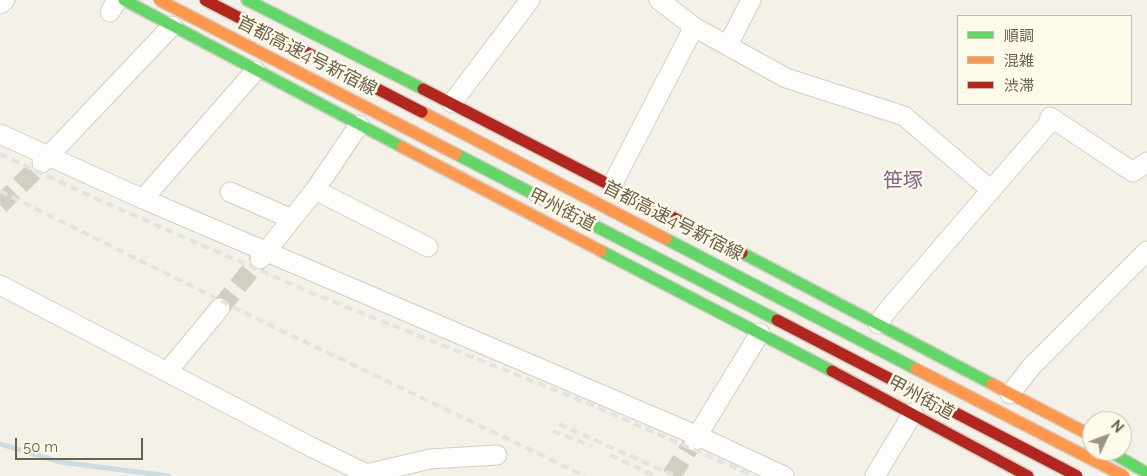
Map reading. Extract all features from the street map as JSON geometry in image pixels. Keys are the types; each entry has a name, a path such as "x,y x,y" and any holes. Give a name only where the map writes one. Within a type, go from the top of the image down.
{"highway":[{"name":"首都高速4号新宿線","path":"159,0 1076,476"},
{"name":"首都高速4号新宿線","path":"205,0 1124,476"},
{"path":"247,0 612,185 1082,431"},
{"name":"甲州街道","path":"121,4 172,26 913,413 1028,476"},
{"path":"1010,394 1082,435"},
{"name":"甲州街道","path":"984,452 1037,476"},
{"path":"1132,456 1147,464"},
{"path":"1126,461 1147,473"}],"street":[{"path":"0,4 4,0"},
{"path":"452,103 530,0"},
{"path":"659,0 694,27 786,78 904,116 991,190"},
{"path":"728,45 751,0"},
{"path":"45,159 172,26"},
{"path":"612,185 694,27"},
{"path":"143,199 255,71"},
{"path":"878,324 886,312 1049,123 1050,117 1133,172 1147,162"},
{"path":"263,255 315,190 359,125"},
{"path":"0,134 45,159 143,199 263,255 784,476"},
{"path":"315,190 428,247"},
{"path":"230,192 292,219"},
{"path":"1010,394 1032,366 1147,251"},
{"path":"0,285 369,475 430,459 497,456"},
{"path":"167,372 220,308"},
{"path":"696,439 760,333"},
{"path":"875,476 913,413"},
{"path":"420,476 430,459"},
{"path":"1076,476 1085,461"}],"waterway":[{"path":"0,444 60,462 169,476"}],"tunnel":[{"path":"0,205 42,163"},
{"path":"220,308 260,259"},
{"path":"671,476 694,441"}],"railway":[{"path":"0,154 99,200 314,294 587,403 754,476"},
{"path":"0,191 272,326 585,476"},
{"path":"559,424 675,476"},
{"path":"553,431 592,446"},
{"path":"610,455 655,476"}],"traffic: fast":[{"path":"124,0 402,147"},
{"path":"247,0 423,89"},
{"path":"456,154 777,320"},
{"path":"666,239 916,369"},
{"path":"601,251 832,371"},
{"path":"742,253 992,384"},
{"path":"1126,461 1147,473"}],"traffic: slow":[{"path":"159,0 456,154"},
{"path":"422,112 666,239"},
{"path":"402,147 601,251"},
{"path":"916,369 1124,476"},
{"path":"992,384 1082,431"}],"traffic: jam":[{"path":"205,0 422,112"},
{"path":"423,89 742,253"},
{"path":"777,320 1077,476"},
{"path":"832,371 1028,476"}],"district":[{"name":"笹塚","path":"903,181"}]}
